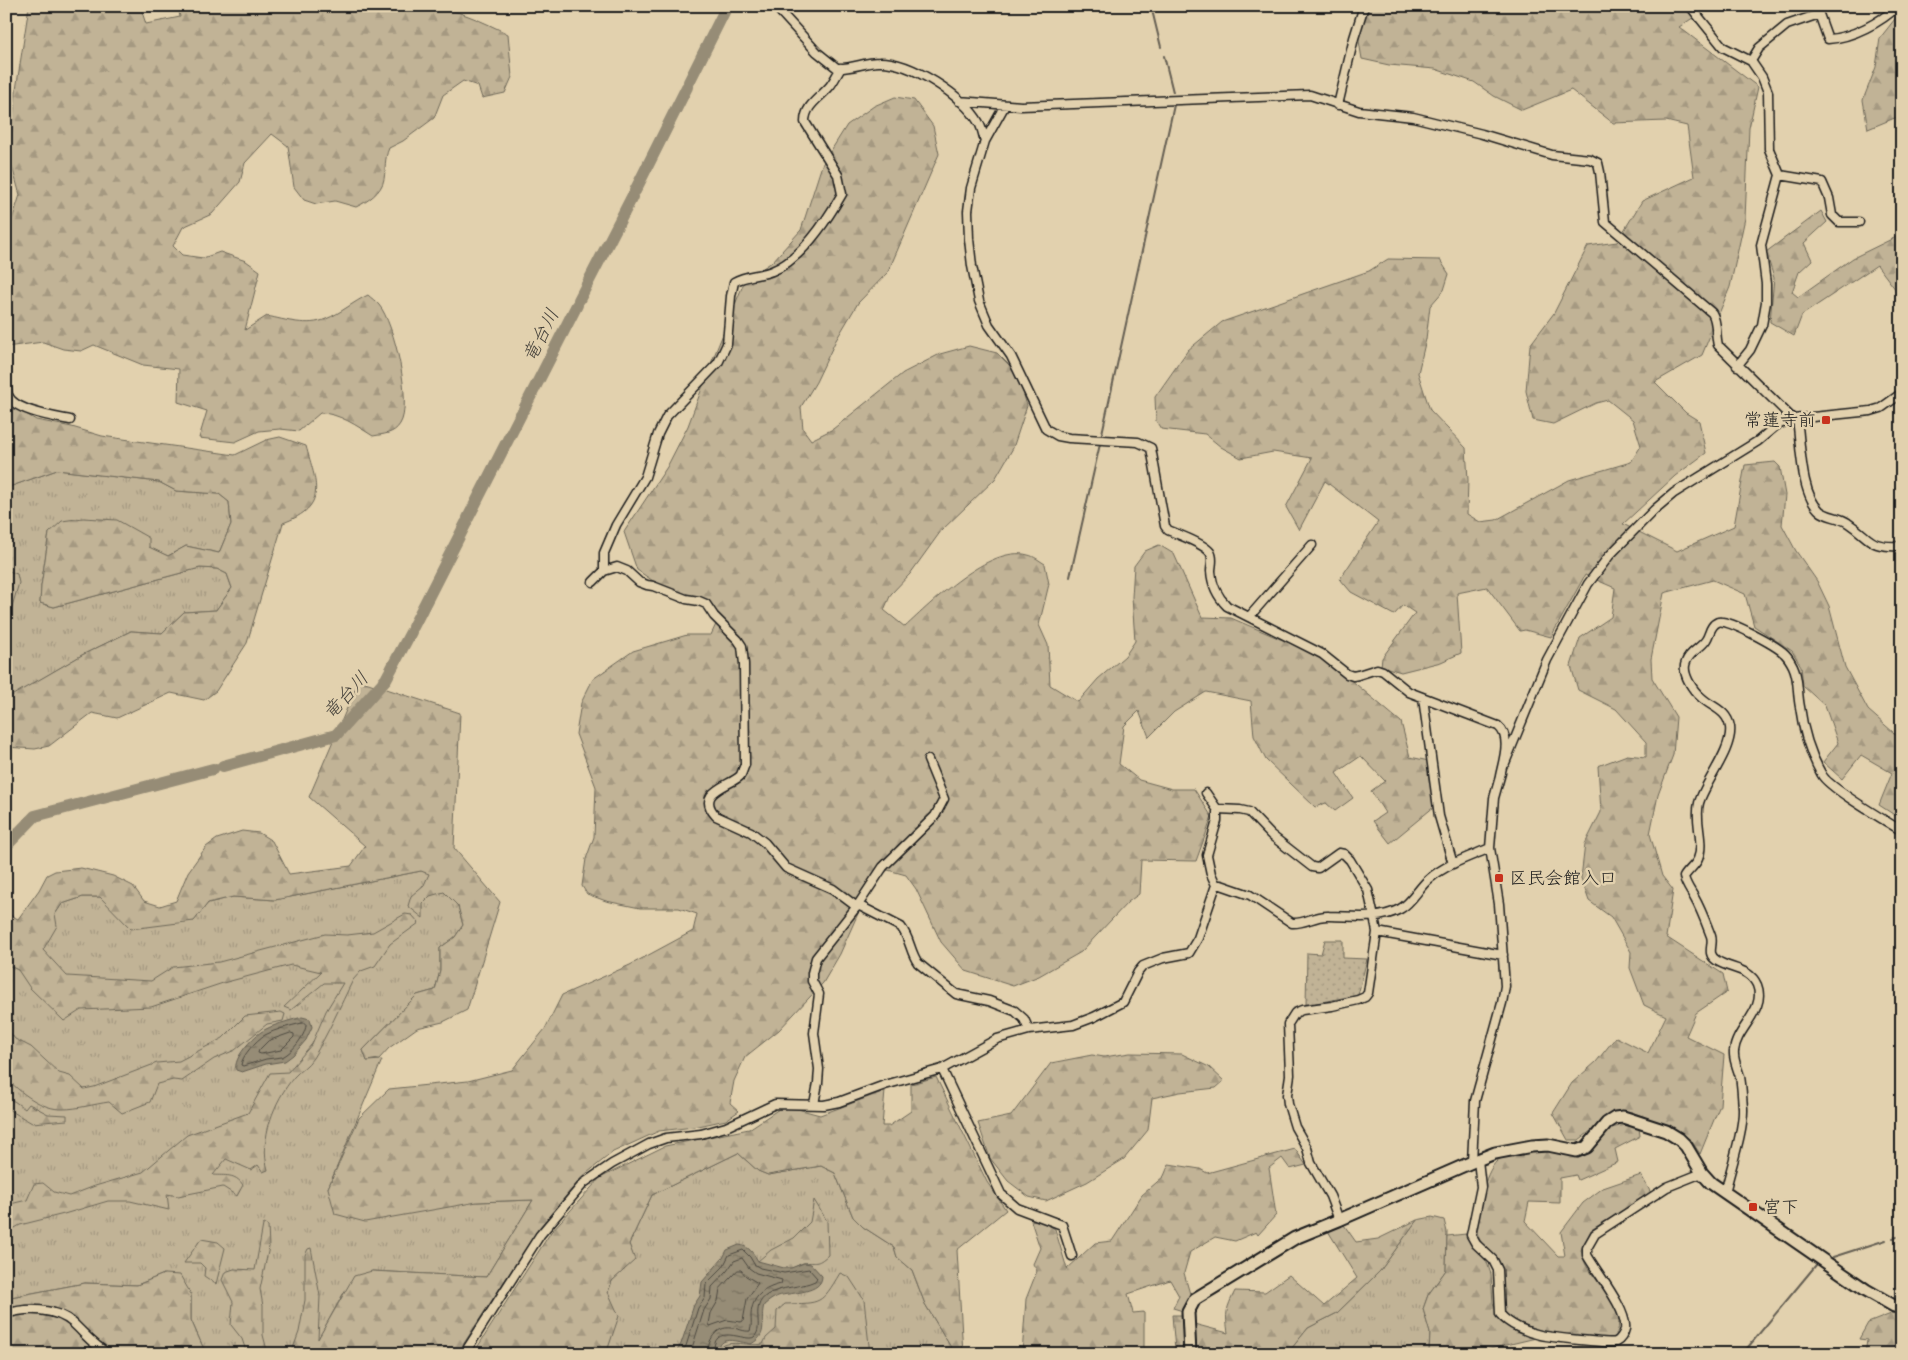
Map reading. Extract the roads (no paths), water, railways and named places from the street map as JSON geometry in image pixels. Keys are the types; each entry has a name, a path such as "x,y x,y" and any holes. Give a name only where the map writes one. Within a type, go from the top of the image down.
{"street":[{"path":"775,6 817,52 838,68 878,62 898,63 925,75 970,111 980,124 985,141"},
{"path":"1338,105 1354,38 1364,6"},
{"path":"1690,6 1723,47 1751,61 1762,76 1768,92 1770,149 1780,175 1761,245 1766,284 1766,302 1762,325 1750,350 1737,366"},
{"path":"1751,61 1759,48 1787,24 1819,14 1828,39 1842,38 1855,34 1898,6"},
{"path":"604,571 604,553 616,525 645,477 658,434 667,416 718,363 727,344 734,282 741,278 771,272 794,257 835,206 842,194 838,175 805,122 805,116 810,106 832,84 841,68"},
{"path":"959,101 1005,106 1310,95 1358,111 1413,117 1482,134 1552,155 1590,159 1598,164 1600,172 1605,222 1712,313 1716,319 1718,345 1737,366 1795,419 1807,491 1820,512 1846,522 1871,542 1886,546 1902,546"},
{"path":"1005,106 985,141 971,188 968,210 968,239 979,301 989,325 1011,356 1046,428 1058,436 1138,442 1151,448 1165,526 1168,530 1202,546 1210,552 1213,560 1211,570 1214,590 1227,606 1322,654 1347,674 1358,676 1377,668 1383,670 1408,692 1498,726 1505,732 1506,742 1494,798 1490,848 1499,904 1505,986 1475,1101 1475,1161 1481,1187 1472,1235 1476,1244 1493,1260 1498,1270 1500,1314 1517,1327 1540,1335 1605,1343 1616,1342 1622,1337 1625,1329 1622,1310 1587,1255 1587,1248 1595,1234 1667,1187 1702,1173"},
{"path":"1780,175 1822,182 1829,198 1832,215 1839,222 1859,222"},
{"path":"6,383 8,396 15,403 43,415 70,420"},
{"path":"1500,776 1547,660 1588,584 1609,556 1654,510 1674,494 1758,441 1777,425 1795,419 1871,411 1881,408 1902,393"},
{"path":"1248,617 1312,545"},
{"path":"593,582 604,571 617,567 626,571 639,582 706,604 714,616 742,646 744,664 745,765 740,776 715,789 710,799 716,816 751,832 765,843 786,868 833,889 858,906 901,927 906,933 918,963 956,994 989,1001 1015,1011 1024,1019 1029,1030"},
{"path":"1725,1193 1742,1121 1743,1108 1740,1078 1734,1051 1757,1006 1759,997 1753,978 1745,971 1717,961 1711,955 1711,937 1695,898 1685,884 1684,877 1695,865 1700,853 1700,802 1716,771 1730,733 1726,715 1701,698 1692,687 1685,673 1685,664 1689,656 1705,641 1711,627 1716,622 1724,621 1734,625 1784,653 1796,672 1799,705 1806,739 1822,776 1902,831"},
{"path":"1423,698 1439,816 1453,864"},
{"path":"814,1104 819,1070 814,1033 819,994 812,981 816,958 858,906 883,867 935,816 941,806 944,799 928,760"},
{"path":"464,1354 540,1234 584,1183 612,1164 649,1144 666,1138 701,1134 726,1127 775,1104 824,1105 838,1102 885,1085 942,1069 990,1042 1029,1030 1073,1025 1094,1017 1123,1002 1143,966 1163,958 1189,953 1198,938 1216,885 1211,874 1207,855 1217,821 1217,809 1206,793"},
{"path":"1217,809 1249,812 1271,835 1312,867 1318,868 1338,853 1344,854 1350,860 1368,890 1377,932 1370,987 1365,996 1332,1006 1302,1010 1295,1013 1288,1024 1290,1075 1287,1095 1288,1104 1295,1127 1307,1148 1311,1163 1330,1196 1339,1220"},
{"path":"1216,885 1250,895 1292,923 1299,924 1320,916 1374,918 1401,909 1428,880 1453,864 1490,848"},
{"path":"1377,932 1502,955"},
{"path":"942,1069 1001,1194 1017,1208 1062,1225 1072,1256"},
{"path":"1190,1354 1188,1312 1195,1299 1295,1238 1495,1153 1548,1145 1577,1151 1587,1147 1607,1123 1615,1118 1623,1117 1666,1131 1679,1139 1686,1146 1702,1173 1711,1183 1866,1290 1894,1306 1902,1308"},
{"path":"6,1314 15,1311 41,1310 65,1317 97,1348 108,1354"}],"water":[{"path":"302,1017 310,1019 312,1027 306,1040 293,1055 285,1061 266,1064 242,1072 236,1070 240,1054 257,1035 280,1023"},
{"path":"739,1245 748,1248 758,1261 784,1268 791,1268 804,1263 811,1264 822,1276 821,1282 812,1289 778,1296 764,1305 762,1331 757,1340 751,1344 730,1340 721,1343 719,1354 675,1354 681,1344 694,1305 700,1296 702,1282 723,1258 727,1250"}],"waterway":[{"name":"竜台川","path":"689,82 727,6"},
{"path":"1151,6 1161,47"},
{"path":"1164,56 1173,92"},
{"name":"竜台川","path":"635,191 687,87"},
{"path":"1101,438 1174,105"},
{"name":"竜台川","path":"579,300 632,197"},
{"name":"竜台川","path":"524,409 577,305"},
{"name":"竜台川","path":"468,518 521,414"},
{"path":"1070,577 1100,444"},
{"name":"竜台川","path":"413,627 466,523"},
{"name":"竜台川","path":"223,766 336,735 386,679 411,632"},
{"name":"竜台川","path":"6,846 35,816 213,769"},
{"path":"1893,1238 1902,1236"},
{"path":"1833,1257 1886,1240"},
{"path":"1744,1352 1816,1265"}],"place":[{"name":"常蓮寺前","path":"1826,420"},
{"name":"区民会館入口","path":"1499,878"},
{"name":"宮下","path":"1753,1207"}]}
